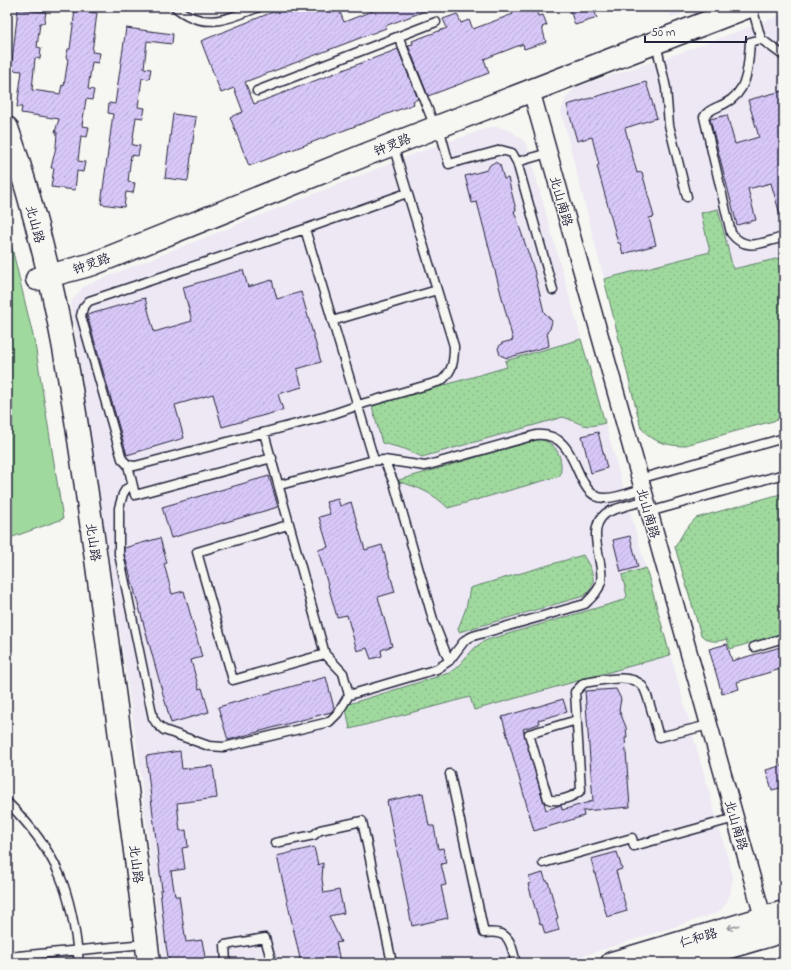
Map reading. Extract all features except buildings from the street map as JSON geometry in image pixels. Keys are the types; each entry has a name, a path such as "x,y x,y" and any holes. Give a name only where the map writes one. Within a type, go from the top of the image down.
{"street":[{"name":"钟灵路","path":"43,277 99,261 393,144 747,7"},
{"name":"北山南路","path":"531,90 735,818 772,928"},
{"name":"北山路","path":"7,128 28,193 43,277 47,326 71,471 135,954"},
{"name":"北山路","path":"7,168 43,277 60,323 84,468 150,963"},
{"name":"仁和路","path":"675,963 772,928 784,912"},
{"name":"仁和路","path":"612,963 772,928"}],"lane":[{"path":"175,7 190,17 207,22 228,19 259,7"},
{"path":"752,7 761,39 784,56"},
{"path":"257,91 399,38 436,22"},
{"path":"399,38 437,127 449,164 501,150 512,153 517,162 553,290"},
{"path":"761,39 750,42 746,79 740,91 730,101 707,112 704,117 731,233 737,240 747,246 784,237"},
{"path":"656,42 666,88 669,125 687,197"},
{"path":"128,465 135,466 327,416 441,380 450,372 454,362 454,346 393,144"},
{"path":"517,162 548,153"},
{"path":"272,458 134,495 128,465 122,459 81,316 85,304 89,301 305,229 407,192"},
{"path":"305,229 374,460"},
{"path":"332,321 437,290"},
{"path":"264,433 280,485 288,525 325,654 343,673 349,695"},
{"path":"280,485 358,462 384,460 425,466 544,434 552,436 569,451 586,487 595,495 606,498 644,495 784,474"},
{"path":"132,485 126,489 123,494 119,508 119,554 156,724 164,730 209,746 231,746 329,722 338,714 349,695 438,669 449,661 462,644 473,636 585,604 594,595 601,581 596,533 601,517 606,513 644,495 784,438"},
{"path":"384,460 394,483 434,623 449,661"},
{"path":"288,525 197,552 233,680 325,654"},
{"path":"754,647 784,638"},
{"path":"577,720 529,734 548,799 552,800 576,795 581,790 577,720 575,692 580,685 584,683 623,678 636,682 644,687 659,737 709,724"},
{"path":"450,774 484,933 496,932 506,936 511,944 516,963"},
{"path":"7,802 32,828 48,851 61,876 71,904 79,963"},
{"path":"543,863 632,838 634,846 735,818"},
{"path":"275,843 314,835 320,830 362,821 391,963"},
{"path":"226,963 224,945 265,938 272,963"},
{"path":"7,957 78,950 135,954"}],"shaded area":[{"path":"668,7 701,7 671,17"},
{"path":"784,14 784,257 733,269 718,209 701,213 711,252 604,279 561,111 567,96 576,87 683,52"},
{"path":"491,127 498,127 511,131 523,140 527,146 733,877 730,895 725,905 717,913 561,963 163,963 138,754 71,302 84,286 411,155"}],"green space":[{"path":"718,209 733,269 784,257 784,418 682,446 670,445 655,440 641,428 604,279 710,252 701,213"},
{"path":"7,227 35,344 63,519 7,539"},
{"path":"581,339 605,423 587,426 563,417 422,457 405,449 382,443 372,406 507,367 505,361"},
{"path":"539,439 550,444 558,452 561,463 560,476 448,508 426,492 399,482 399,480"},
{"path":"784,493 784,633 730,649 727,639 710,641 704,638 701,635 675,547 685,530 696,518"},
{"path":"583,555 593,576 592,586 584,596 459,632 458,629 466,608 470,588"},
{"path":"646,568 670,655 474,710 470,697 350,729 346,709 349,704 449,673 459,665 476,646 487,640 624,600 627,596 622,575"}]}
